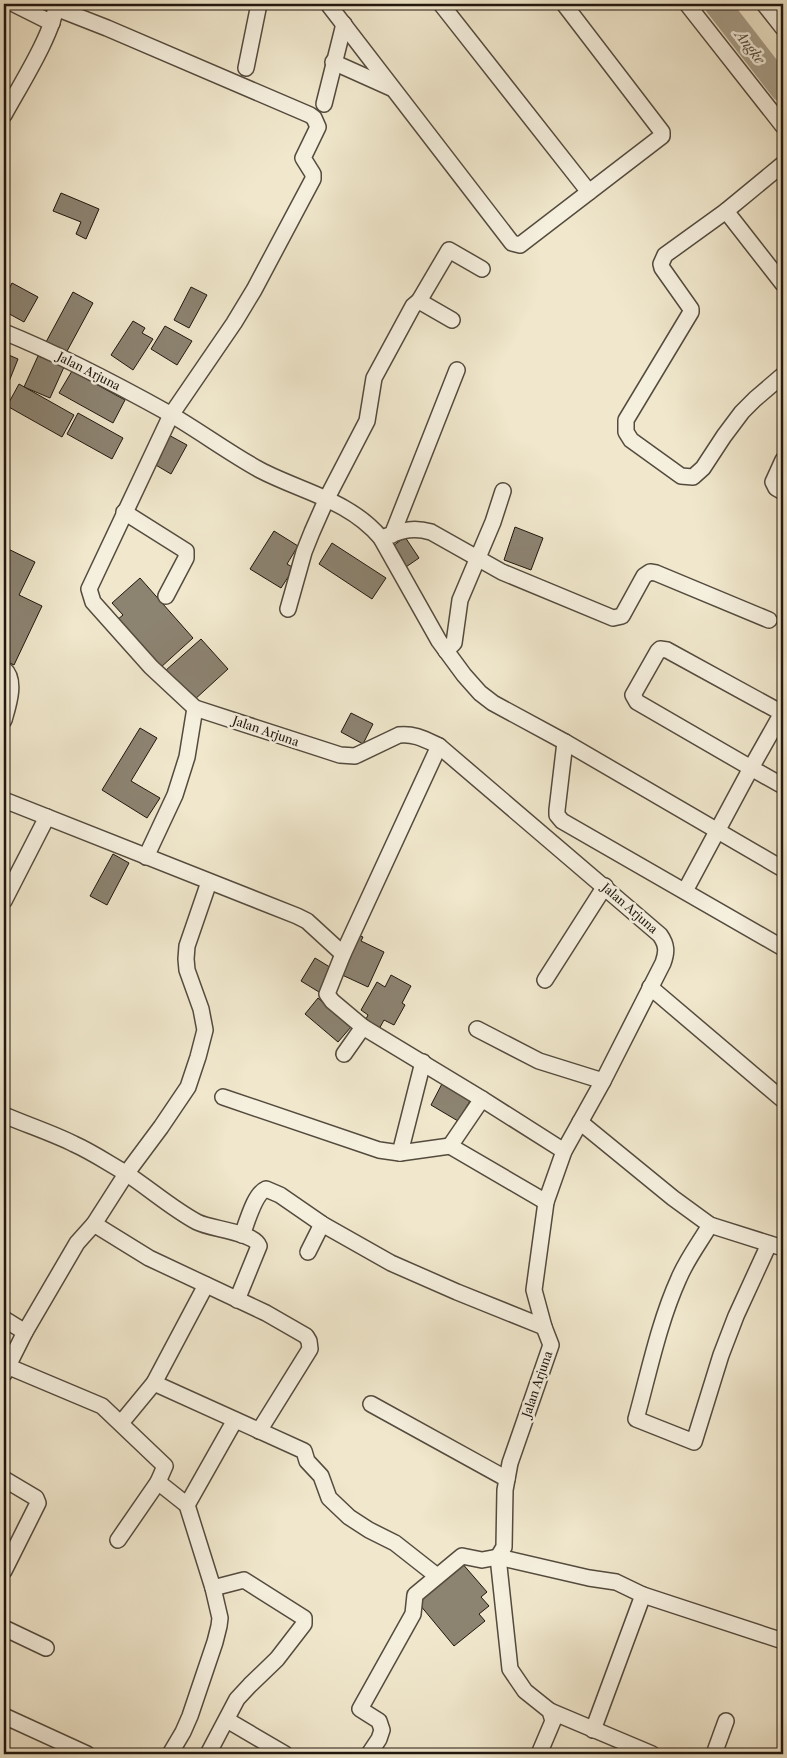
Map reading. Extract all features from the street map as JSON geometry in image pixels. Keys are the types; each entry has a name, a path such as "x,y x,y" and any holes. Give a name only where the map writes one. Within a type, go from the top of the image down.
{"street":[{"path":"14,4 52,24"},
{"path":"246,68 259,4"},
{"path":"328,4 512,243 520,245 661,139 662,133 564,4"},
{"path":"442,4 589,192"},
{"path":"686,4 783,126"},
{"path":"764,4 783,28"},
{"path":"4,115 52,24 56,6 314,118 318,127 303,158 313,174 313,179 254,290 172,415"},
{"path":"324,104 344,24"},
{"path":"333,62 395,90"},
{"path":"783,164 726,211 663,258 662,268 692,312 626,420 626,432 631,440 681,476 693,477 703,468 742,412 783,375"},
{"path":"726,211 783,284"},
{"path":"288,609 304,552 327,498 367,421 374,378 413,306 419,301 450,250 482,269"},
{"path":"419,301 452,320"},
{"name":"Jalan Arjuna","path":"4,332 84,368 172,415 216,444 261,470 344,507 387,536 434,633 475,687 493,704 565,742 783,869"},
{"path":"387,536 457,370"},
{"name":"Jalan Arjuna","path":"172,415 124,512 89,589 91,598 151,667 195,708 340,756 355,756 399,735 405,734 417,736 439,746 605,886 660,935 665,942 666,950 663,963 603,1081 564,1151 546,1202 534,1290 551,1345 510,1463 505,1490 504,1547 498,1556 510,1669 525,1691 550,1711 652,1754"},
{"path":"783,460 773,482 776,488 783,492"},
{"path":"446,650 454,643 460,600 478,559 503,491"},
{"path":"124,512 186,551 186,558 166,596"},
{"path":"387,536 406,529 424,530 438,535 478,559 536,587 613,618 622,616 644,576 650,572 769,620"},
{"path":"685,892 751,768 783,713 660,649 634,692 634,700 751,768 783,786"},
{"path":"4,669 8,674 10,684 10,697 4,720"},
{"path":"146,857 176,795 187,757 195,708"},
{"path":"565,742 557,810 559,818 783,948"},
{"path":"439,746 343,954 327,994 332,1001 363,1027 423,1062 564,1151"},
{"path":"4,800 302,918 343,954"},
{"path":"4,901 47,817"},
{"path":"118,1540 158,1482 165,1466 102,1406 5,1370 77,1244 94,1224 126,1174 188,1087 205,1030 204,1021 190,981 186,959 187,946 209,882"},
{"path":"545,980 605,886"},
{"path":"650,987 783,1100"},
{"path":"344,1054 363,1027"},
{"path":"477,1029 539,1061 603,1081"},
{"path":"400,1153 423,1062"},
{"path":"223,1097 379,1150 400,1153 450,1146 546,1202"},
{"path":"450,1146 482,1099"},
{"path":"4,1115 76,1144 126,1174 177,1210 198,1222 210,1227 242,1234 256,1240 259,1246 237,1300"},
{"path":"580,1122 673,1198 710,1224 776,1246 736,1316 694,1442 636,1419 658,1340 674,1292 684,1268 710,1224"},
{"path":"242,1234 256,1199 260,1192 266,1189 280,1195 322,1224 391,1263 544,1327"},
{"path":"94,1224 149,1258 266,1313 306,1336 310,1348 259,1431"},
{"path":"308,1252 322,1224"},
{"path":"121,1423 154,1382 206,1284"},
{"path":"4,1319 25,1332"},
{"path":"154,1382 304,1451 306,1461 321,1476 329,1498 350,1517 369,1530 395,1542 437,1576"},
{"path":"370,1404 507,1479"},
{"path":"186,1505 235,1420"},
{"path":"4,1479 36,1498 38,1503 4,1571"},
{"path":"158,1482 186,1505 219,1609 219,1626 190,1716 170,1754"},
{"path":"369,1754 379,1739 382,1730 378,1721 360,1709 413,1614 415,1595 462,1556 482,1560 498,1556 589,1578 616,1582 643,1596 783,1641"},
{"path":"208,1754 242,1694 277,1659 305,1621 304,1618 243,1580 213,1588"},
{"path":"593,1730 643,1596"},
{"path":"4,1628 46,1648"},
{"path":"539,1754 553,1721 550,1711"},
{"path":"4,1716 87,1754"},
{"path":"227,1720 285,1754"},
{"path":"714,1754 726,1721"}],"building":[{"path":"61,193 99,209 86,239 76,234 81,222 53,211"},
{"path":"12,283 38,297 24,322 4,311 4,299"},
{"path":"191,287 207,295 189,328 174,320"},
{"path":"73,292 93,303 66,353 46,342"},
{"path":"133,321 145,328 142,333 153,339 133,370 111,355"},
{"path":"165,326 192,341 177,365 151,349"},
{"path":"4,353 18,359 4,394"},
{"path":"38,356 64,367 50,398 24,387"},
{"path":"72,371 125,400 113,423 59,393"},
{"path":"19,384 74,415 62,437 7,406"},
{"path":"78,413 123,438 112,459 67,434"},
{"path":"165,433 187,445 171,474 149,461"},
{"path":"515,527 543,538 531,570 504,560"},
{"path":"274,531 298,546 287,564 294,568 281,588 250,569"},
{"path":"405,537 419,558 403,569 389,549"},
{"path":"332,543 386,578 372,599 319,564"},
{"path":"4,547 35,562 19,595 42,606 14,665 4,660"},
{"path":"140,578 193,638 160,668 117,620 123,615 112,603"},
{"path":"201,639 228,669 193,701 165,671"},
{"path":"351,713 373,724 363,744 341,732"},
{"path":"140,728 157,738 131,781 160,798 147,818 102,790"},
{"path":"113,854 129,863 107,905 90,896"},
{"path":"358,935 363,937 361,941 384,952 368,987 340,974"},
{"path":"315,958 333,969 319,992 301,981"},
{"path":"391,975 411,986 402,1003 405,1005 394,1025 384,1020 378,1031 364,1023 368,1015 361,1010 377,982 385,987"},
{"path":"318,998 351,1027 338,1042 305,1014"},
{"path":"445,1078 473,1096 458,1121 431,1105"},
{"path":"461,1562 487,1592 481,1597 489,1606 479,1614 485,1621 454,1646 415,1599"}],"waterway":[{"name":"Angke","path":"717,4 783,89"}]}
